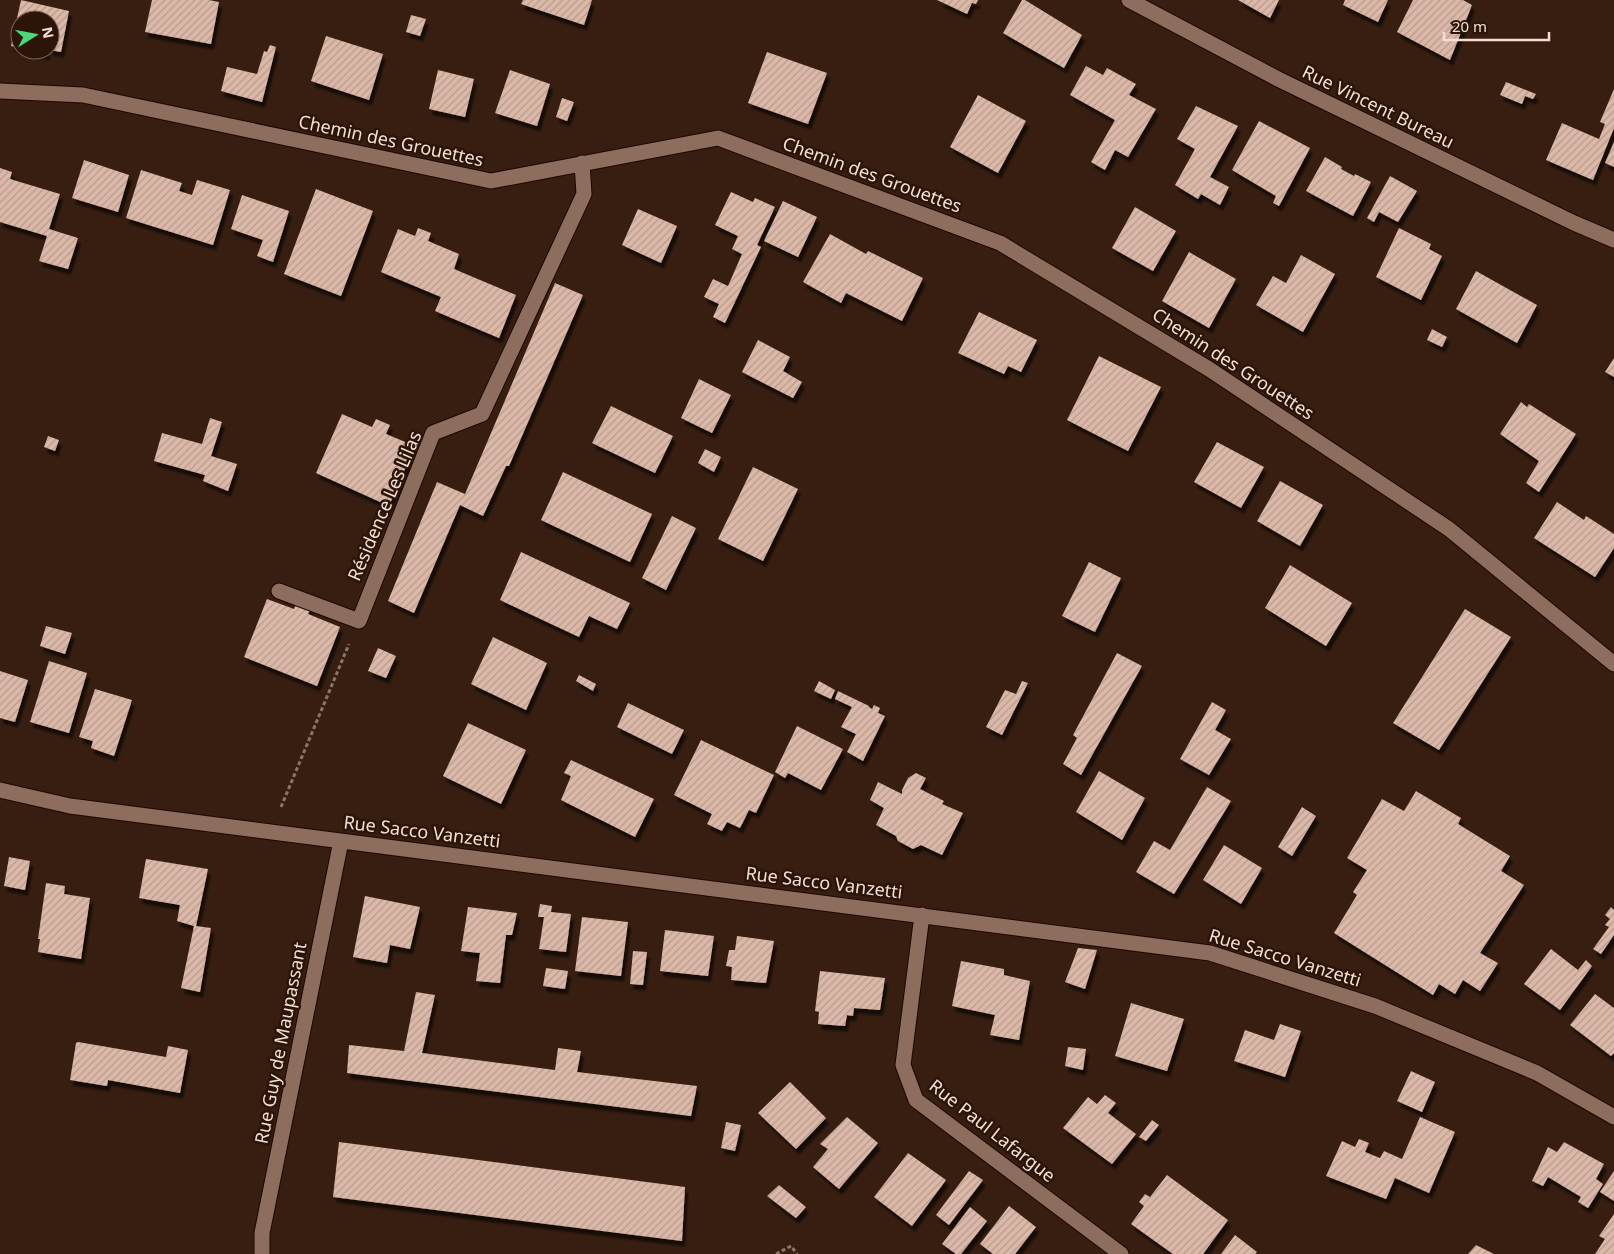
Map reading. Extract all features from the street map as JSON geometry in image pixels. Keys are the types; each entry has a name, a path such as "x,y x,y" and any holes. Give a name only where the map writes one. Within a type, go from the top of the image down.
{"street":[{"name":"Rue Vincent Bureau","path":"1129,0 1278,79 1574,223 1614,240"},
{"name":"Chemin des Grouettes","path":"0,91 83,95 491,181 718,138 1000,243 1209,369 1449,529 1614,664"},
{"name":"Résidence Les Lilas","path":"359,620 433,434 482,414 584,194 582,163"},
{"path":"279,591 359,620"},
{"name":"Rue Sacco Vanzetti","path":"0,790 70,806 1210,953 1375,1006 1537,1074 1614,1117"},
{"name":"Rue Guy de Maupassant","path":"262,1254 262,1233 341,841"},
{"name":"Rue Paul Lafargue","path":"922,915 903,1065 916,1100 1121,1254"}],"path":[{"path":"276,832 280,810 359,620"},
{"path":"776,1254 791,1246 797,1254"}],"building":[{"path":"21,0 69,11 61,52 60,10 19,10"},
{"path":"152,0 209,0 219,2 211,44 145,32"},
{"path":"523,0 592,0 584,25 521,4"},
{"path":"937,0 978,0 976,4 972,3 967,14"},
{"path":"1022,0 1025,0 1082,35 1064,68 1003,33"},
{"path":"1238,0 1279,0 1270,18"},
{"path":"1345,0 1388,0 1378,22 1343,5"},
{"path":"1413,0 1463,0 1472,5 1450,60 1397,32"},
{"path":"411,15 426,19 420,36 406,32"},
{"path":"326,36 383,54 369,100 311,81"},
{"path":"270,45 276,47 262,102 221,91 227,67 257,74 264,51 267,52"},
{"path":"767,52 827,73 808,124 748,103"},
{"path":"1086,66 1103,75 1107,68 1136,84 1129,95 1156,109 1128,157 1115,150 1105,170 1091,162 1115,120 1070,95"},
{"path":"438,70 474,79 465,117 429,109"},
{"path":"510,70 550,84 537,126 495,113"},
{"path":"1506,82 1536,94 1533,99 1525,96 1522,104 1500,95"},
{"path":"1614,89 1614,128 1593,180 1546,160 1562,123 1599,139 1605,124 1600,122"},
{"path":"978,95 1026,121 998,173 950,147"},
{"path":"562,98 574,102 567,121 556,117"},
{"path":"1196,106 1238,126 1210,177 1229,187 1220,205 1201,194 1198,199 1175,185 1195,149 1177,139"},
{"path":"1259,121 1310,148 1279,206 1273,203 1276,196 1232,170"},
{"path":"1614,142 1614,167 1605,163"},
{"path":"1325,157 1342,167 1341,169 1371,182 1353,216 1306,191"},
{"path":"84,160 129,175 118,212 72,198"},
{"path":"0,168 12,172 10,179 60,194 49,229 78,238 68,269 39,261 47,236 0,222"},
{"path":"141,170 182,183 179,191 192,195 197,180 230,190 213,245 126,218"},
{"path":"1390,176 1417,191 1398,222 1379,212 1374,222 1367,218"},
{"path":"316,189 373,211 341,296 284,274"},
{"path":"731,192 753,202 755,198 775,207 757,245 761,247 725,323 713,317 719,304 704,297 713,279 728,286 742,254 732,249 738,236 715,225"},
{"path":"242,195 289,211 273,262 257,256 263,240 231,229"},
{"path":"783,201 817,217 798,257 764,241"},
{"path":"1135,207 1176,231 1153,271 1112,248"},
{"path":"638,209 677,226 661,263 622,245"},
{"path":"418,228 431,233 428,241 459,254 454,269 516,295 499,338 435,311 441,297 381,272 398,229 415,236"},
{"path":"1399,228 1431,244 1429,249 1442,256 1421,300 1376,277"},
{"path":"830,234 866,254 868,251 923,278 902,321 846,293 841,303 803,282"},
{"path":"1189,252 1236,279 1209,328 1162,301"},
{"path":"1301,255 1335,274 1303,332 1256,305 1273,276 1286,283"},
{"path":"1476,271 1537,305 1517,343 1456,309"},
{"path":"555,283 583,295 509,466 506,466 483,516 460,505 414,613 388,601 437,482 465,494"},
{"path":"979,312 1037,340 1021,372 1008,366 1004,374 958,353"},
{"path":"1432,329 1447,337 1442,347 1427,340"},
{"path":"758,340 790,357 783,371 802,382 793,398 742,372"},
{"path":"1099,356 1161,387 1128,451 1067,420"},
{"path":"1614,358 1614,377 1605,372"},
{"path":"699,379 731,395 712,433 681,418"},
{"path":"1521,402 1527,407 1529,404 1576,434 1539,492 1526,483 1539,461 1500,434"},
{"path":"611,406 673,436 655,473 592,443"},
{"path":"342,414 372,427 376,419 390,425 386,434 415,446 389,506 316,473"},
{"path":"210,418 222,422 211,456 237,464 228,491 203,481 205,475 154,461 162,433 202,444"},
{"path":"48,436 59,440 55,451 44,447"},
{"path":"1217,442 1264,467 1241,508 1194,482"},
{"path":"705,449 721,457 714,472 698,463"},
{"path":"753,467 798,489 763,561 718,539"},
{"path":"563,472 652,514 630,562 541,520"},
{"path":"1280,481 1323,505 1300,546 1257,521"},
{"path":"1557,502 1584,520 1586,516 1614,534 1614,548 1595,577 1534,538"},
{"path":"672,516 696,528 666,590 642,578"},
{"path":"521,552 630,603 617,629 589,616 579,637 500,600"},
{"path":"1089,562 1121,578 1095,632 1062,616"},
{"path":"1290,565 1352,603 1326,646 1265,608"},
{"path":"267,599 294,609 297,602 311,608 308,614 340,627 317,686 244,657"},
{"path":"1465,609 1511,637 1439,750 1393,723"},
{"path":"46,626 72,633 65,654 40,646"},
{"path":"493,637 547,663 526,710 471,684"},
{"path":"378,648 396,656 386,678 368,671"},
{"path":"1117,653 1142,666 1081,775 1063,764 1077,738 1073,735"},
{"path":"49,661 87,673 69,733 30,722"},
{"path":"0,671 28,680 15,722 0,718"},
{"path":"579,675 596,684 593,691 576,681"},
{"path":"819,681 835,690 831,699 814,691"},
{"path":"1022,681 1028,683 1002,735 986,727 1005,690 1016,694"},
{"path":"95,689 132,700 114,756 91,748 93,741 79,737"},
{"path":"838,691 872,709 874,705 880,708 878,713 885,716 863,761 847,752 856,734 841,727 852,707 835,699"},
{"path":"1212,702 1226,710 1215,730 1231,739 1209,775 1180,759"},
{"path":"628,703 684,730 672,754 617,727"},
{"path":"468,723 526,750 501,804 443,776"},
{"path":"797,726 843,749 821,790 788,773 785,778 775,772"},
{"path":"701,740 774,775 756,813 749,810 740,828 727,822 722,831 707,824 712,814 674,795"},
{"path":"571,760 654,799 635,837 561,800 571,776 564,773"},
{"path":"1099,771 1145,798 1122,840 1076,812"},
{"path":"916,773 926,778 920,789 944,801 942,804 963,813 942,855 921,845 913,849 898,841 896,836 876,825 884,808 870,800 878,782 902,794 908,778"},
{"path":"1207,787 1231,801 1174,894 1136,872 1154,841 1170,850"},
{"path":"1416,791 1461,818 1458,824 1510,856 1501,871 1524,885 1480,953 1498,963 1480,991 1463,980 1455,994 1439,984 1433,995 1334,933 1357,895 1353,892 1367,870 1347,858 1382,799 1404,811"},
{"path":"1302,807 1316,816 1292,856 1278,847"},
{"path":"1224,845 1262,868 1241,904 1203,880"},
{"path":"9,857 30,861 25,890 4,886"},
{"path":"146,859 208,869 196,926 211,928 200,992 181,988 194,926 177,921 180,905 139,898"},
{"path":"46,883 65,886 64,894 90,898 81,959 38,952"},
{"path":"365,896 420,907 410,949 390,945 387,963 353,957"},
{"path":"540,904 552,906 551,912 571,914 566,952 539,949 544,917 538,917"},
{"path":"468,907 517,913 512,935 506,935 500,983 476,981 480,953 461,951"},
{"path":"1611,907 1614,910 1614,935 1601,954 1593,949 1609,927 1605,925 1610,919 1605,915"},
{"path":"582,917 628,922 621,976 575,971"},
{"path":"665,930 714,936 708,976 660,971"},
{"path":"737,936 774,941 766,983 731,980 732,967 726,966 729,950 735,950"},
{"path":"1078,948 1097,950 1085,989 1065,982"},
{"path":"1551,949 1578,970 1586,960 1592,966 1560,1010 1524,984"},
{"path":"633,951 647,952 643,985 630,984"},
{"path":"961,961 1004,969 1004,975 1030,981 1019,1040 990,1035 995,1015 952,1006"},
{"path":"546,968 568,971 565,989 543,986"},
{"path":"820,971 885,978 880,1010 854,1008 853,1016 847,1015 845,1026 818,1024 819,1012 815,1011"},
{"path":"416,992 435,995 422,1053 555,1070 558,1048 581,1051 577,1072 697,1086 691,1116 347,1073 349,1045 404,1051"},
{"path":"1595,994 1614,1008 1614,1053 1611,1056 1570,1025"},
{"path":"1131,1003 1184,1019 1167,1071 1115,1056"},
{"path":"1280,1024 1301,1031 1285,1077 1234,1061 1245,1030 1274,1040"},
{"path":"76,1043 166,1057 168,1046 188,1050 180,1093 108,1080 107,1086 70,1080"},
{"path":"1068,1047 1086,1049 1083,1070 1065,1066"},
{"path":"1411,1071 1435,1082 1422,1112 1397,1101"},
{"path":"790,1082 826,1118 796,1149 758,1113"},
{"path":"1105,1095 1116,1103 1108,1113 1136,1134 1112,1164 1063,1128 1088,1097 1097,1104"},
{"path":"847,1117 878,1143 839,1189 813,1167 828,1149 820,1144"},
{"path":"1420,1117 1455,1132 1429,1193 1395,1178 1386,1199 1326,1176 1342,1141 1355,1147 1359,1139 1369,1143 1365,1152 1380,1158 1384,1151 1402,1159"},
{"path":"1152,1120 1159,1125 1146,1141 1139,1137"},
{"path":"726,1122 741,1125 735,1151 721,1148"},
{"path":"339,1142 685,1187 682,1241 333,1197"},
{"path":"1564,1142 1604,1164 1596,1179 1603,1184 1588,1208 1578,1202 1581,1197 1548,1177 1543,1186 1532,1181 1548,1147 1557,1152"},
{"path":"908,1153 946,1180 912,1226 874,1197"},
{"path":"969,1171 983,1180 949,1225 936,1215"},
{"path":"1614,1171 1614,1201 1600,1192"},
{"path":"1167,1175 1228,1220 1203,1254 1173,1254 1131,1224 1144,1206 1139,1202 1145,1194 1150,1197"},
{"path":"779,1185 806,1207 796,1218 767,1196"},
{"path":"1009,1206 1036,1227 1015,1254 993,1254 980,1244"},
{"path":"970,1207 987,1221 961,1254 956,1254 942,1244"},
{"path":"1614,1214 1614,1254 1595,1254 1605,1239 1599,1236"},
{"path":"1235,1235 1257,1252 1255,1254 1221,1254"},
{"path":"1476,1245 1494,1254 1468,1254"}]}
